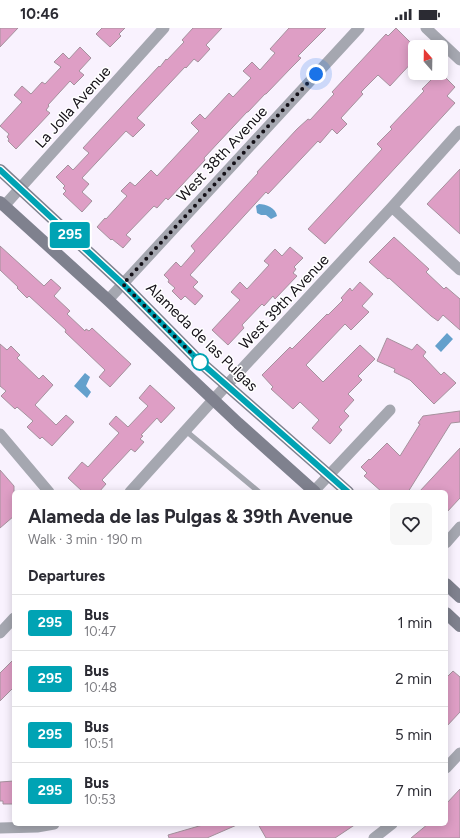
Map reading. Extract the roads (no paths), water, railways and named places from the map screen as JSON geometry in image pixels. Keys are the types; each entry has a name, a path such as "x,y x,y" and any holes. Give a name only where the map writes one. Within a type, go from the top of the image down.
{"main road":[{"name":"Alameda de las Pulgas","path":"0,170 123,284 199,361 346,490"},
{"path":"2,204 108,300 213,400 312,490"},
{"path":"448,586 460,597"},
{"path":"448,615 460,626"}],"street":[{"name":"La Jolla Avenue","path":"2,204 20,189 164,28"},
{"name":"West 38th Avenue","path":"108,300 359,28"},
{"path":"426,28 460,60"},
{"name":"West 39th Avenue","path":"132,490 460,131"},
{"path":"392,207 460,270"},
{"path":"316,490 390,410"},
{"path":"0,434 46,490"},
{"path":"448,541 460,527"},
{"path":"0,633 12,620"},
{"path":"448,766 460,753"},
{"path":"0,828 43,826"},
{"path":"374,838 389,826"}],"lane":[{"path":"186,431 257,490"}],"water":[{"path":"259,204 270,207 275,211 277,216 271,219 266,215 257,213 256,206"},
{"path":"447,333 453,339 441,352 435,346"},
{"path":"85,373 90,377 86,386 91,392 87,398 74,386"}]}
